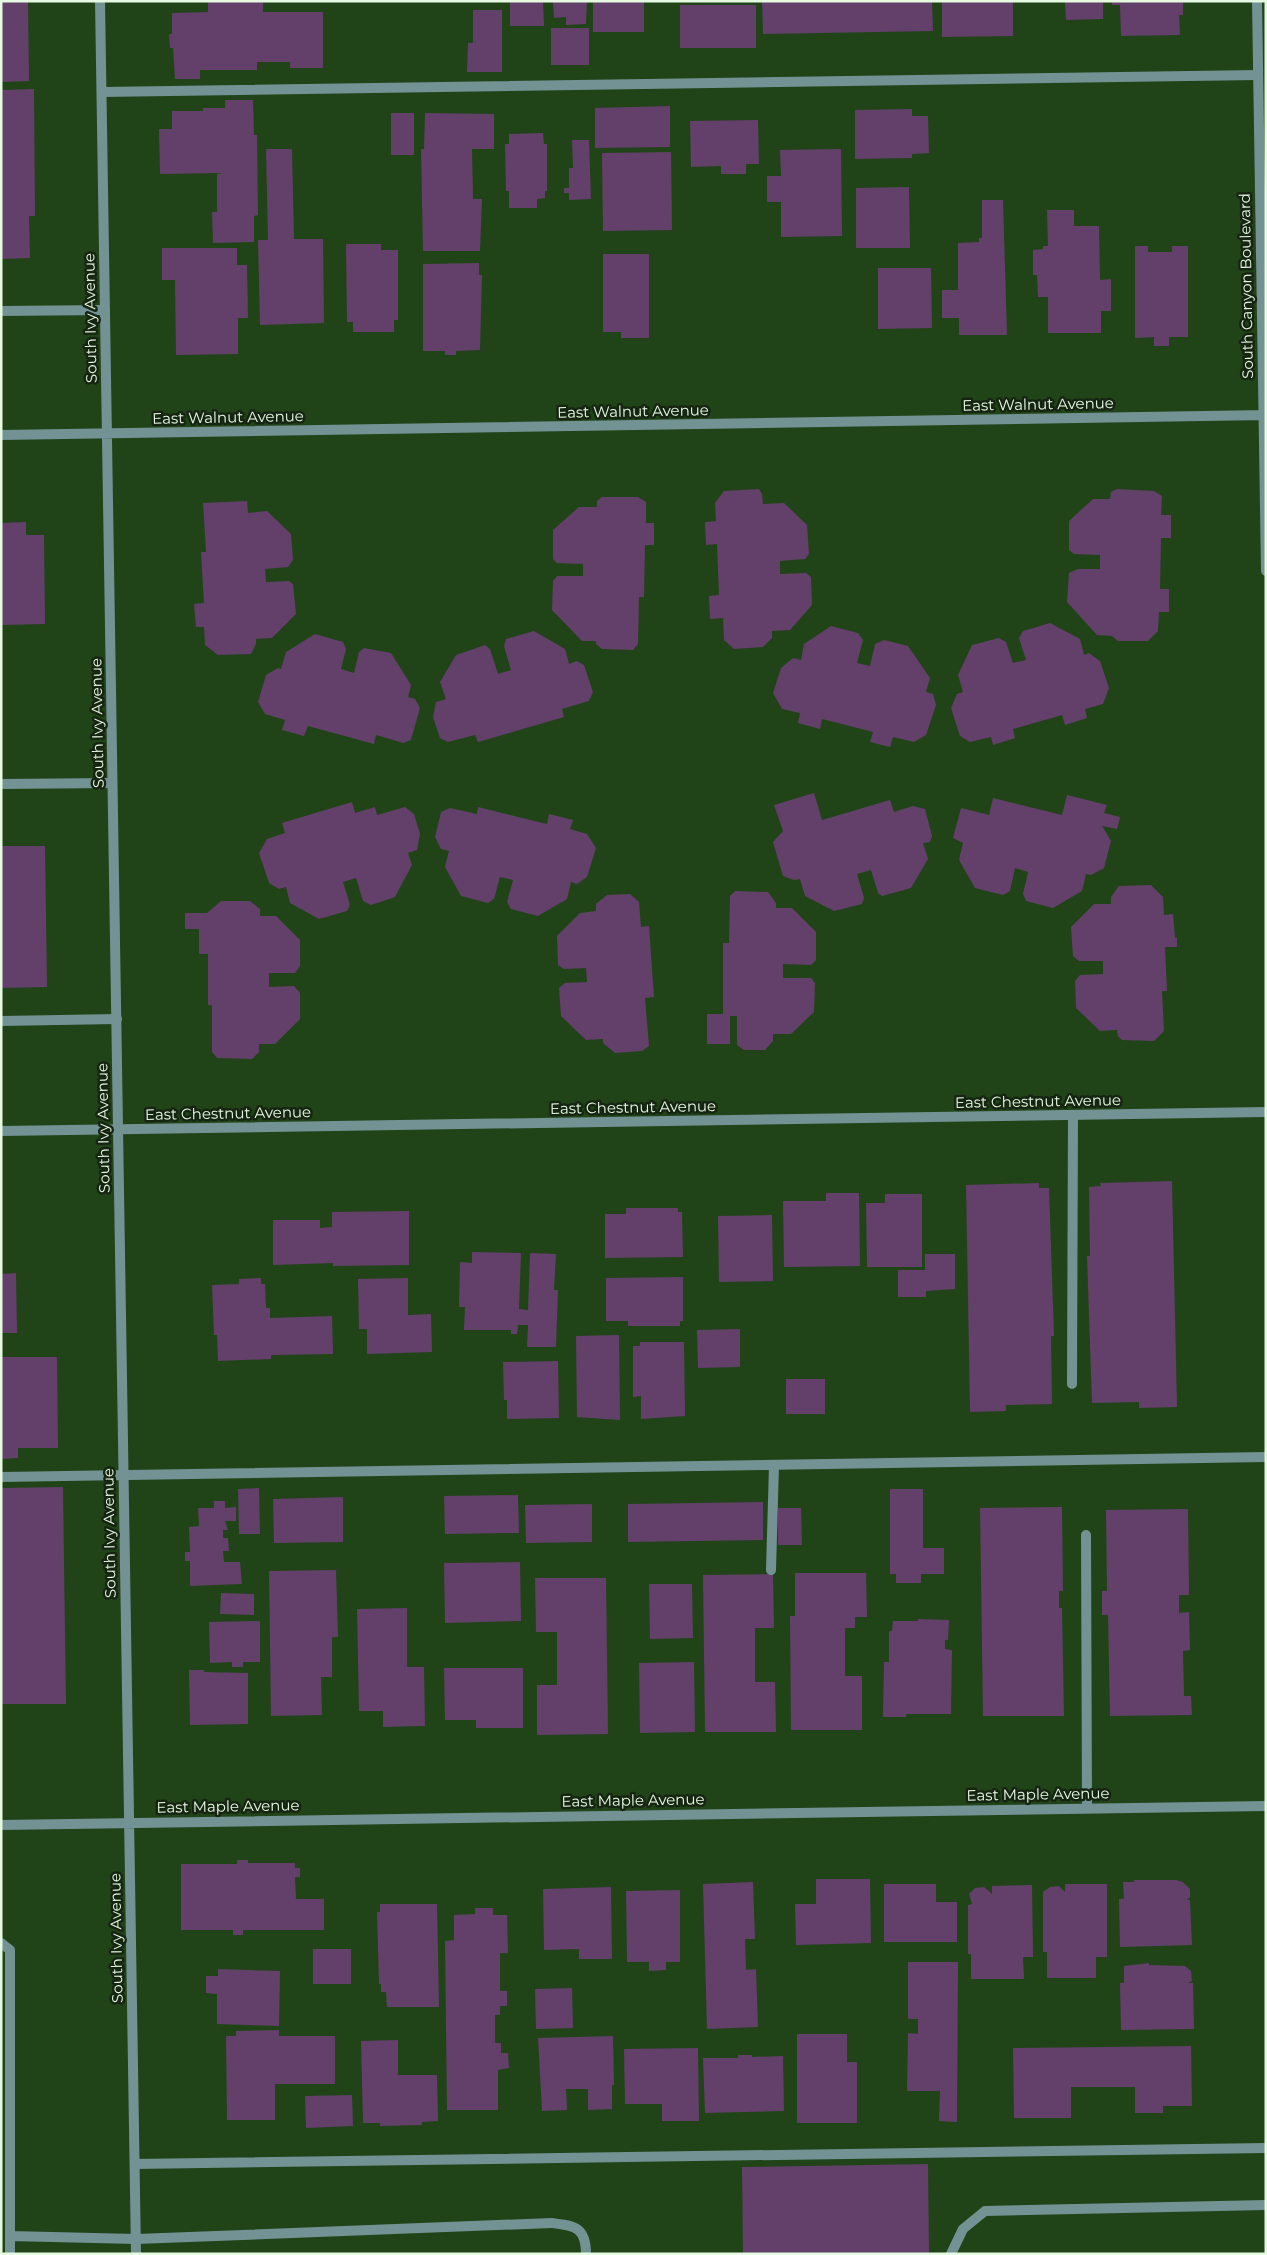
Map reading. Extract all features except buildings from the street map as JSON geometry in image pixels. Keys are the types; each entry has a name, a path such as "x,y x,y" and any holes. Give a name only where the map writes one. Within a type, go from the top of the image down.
{"street":[{"name":"South Ivy Avenue","path":"100,1 136,2254"},
{"name":"South Canyon Boulevard","path":"1257,1 1266,571"},
{"path":"102,92 1258,75"},
{"path":"1,312 105,310"},
{"name":"East Walnut Avenue","path":"1,435 1265,415"},
{"path":"1,784 112,783"},
{"path":"1,1021 117,1019"},
{"name":"East Chestnut Avenue","path":"1,1132 1266,1112"},
{"path":"1072,1384 1073,1115"},
{"path":"1,1477 1266,1457"},
{"path":"771,1570 774,1465"},
{"path":"1086,1535 1087,1808"},
{"name":"East Maple Avenue","path":"1,1825 1266,1806"},
{"path":"1,1942 10,1950 10,2254"},
{"path":"134,2164 1266,2148"},
{"path":"951,2254 963,2229 985,2211 1266,2205"},
{"path":"10,2236 136,2239 552,2223 574,2226 582,2234 586,2243 586,2254"}]}
